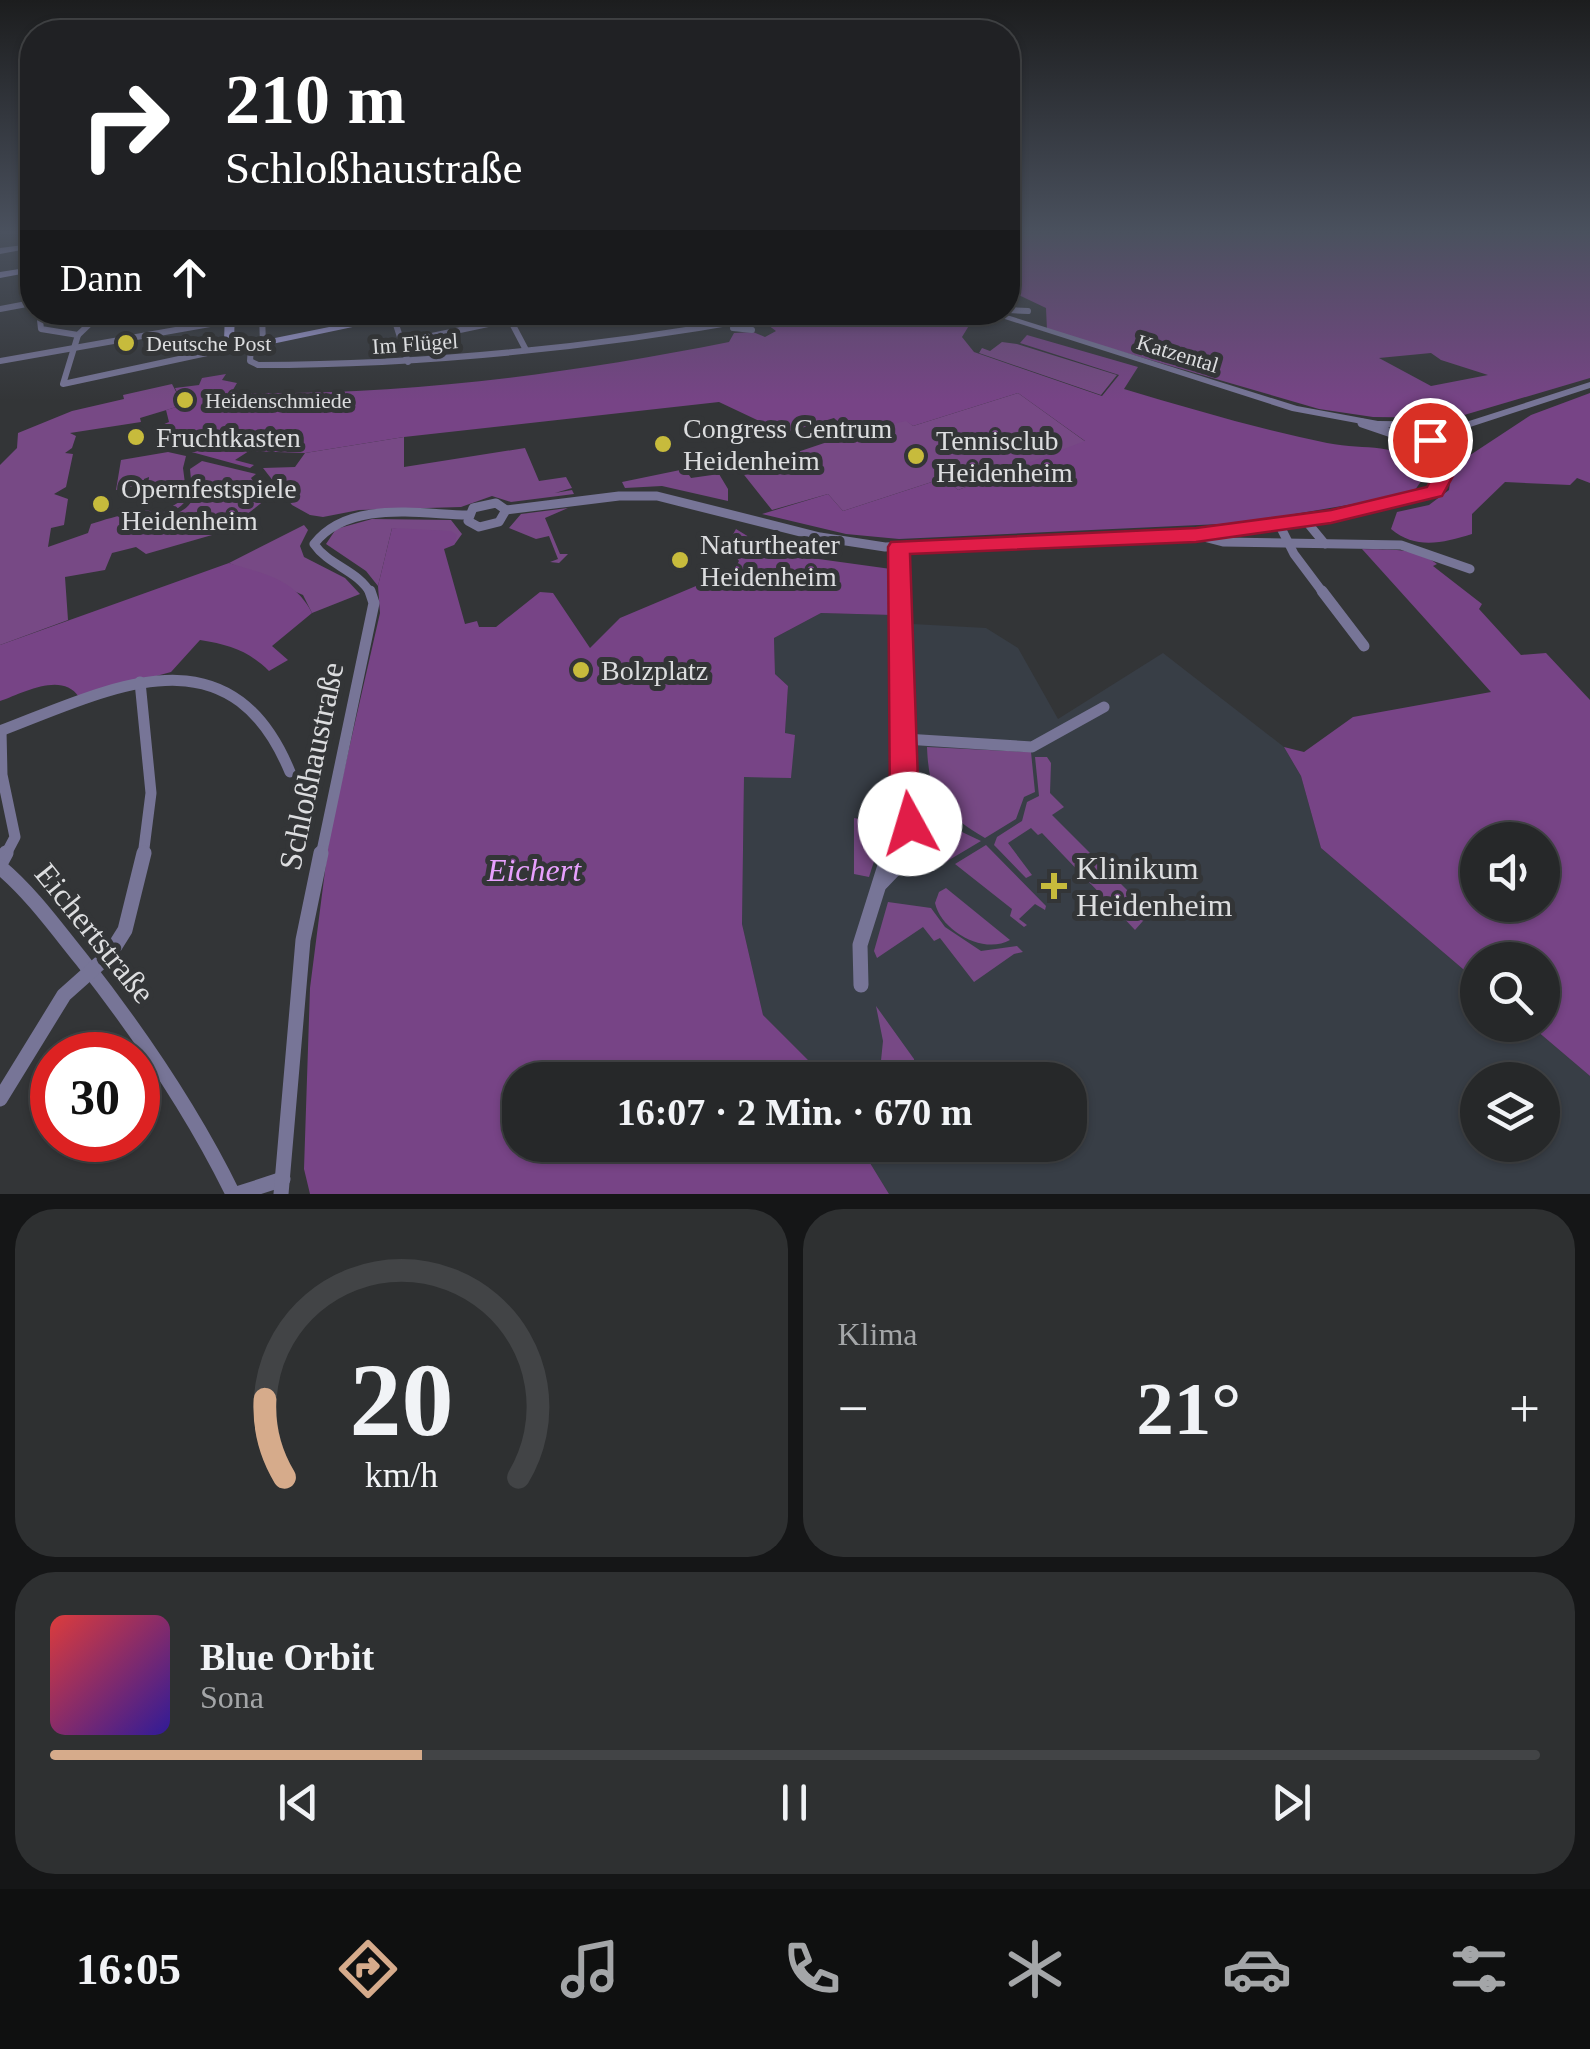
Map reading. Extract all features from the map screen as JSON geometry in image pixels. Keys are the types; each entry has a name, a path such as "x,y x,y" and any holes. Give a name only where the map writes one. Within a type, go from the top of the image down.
{"main road":[{"path":"232,325 229,342 247,347 347,325"}],"street":[{"path":"1020,311 1028,311"},
{"name":"Katzental","path":"1020,322 1264,400 1361,422 1424,428 1485,421 1590,386"},
{"path":"40,325 40,330 78,334"},
{"path":"88,325 78,334 63,384 247,347 257,325"},
{"path":"0,361 189,325"},
{"path":"397,325 408,362"},
{"path":"403,342 471,325"},
{"path":"512,325 526,350"},
{"name":"Im Flügel","path":"247,347 250,361 262,366 408,362 722,325"},
{"name":"Im Flügel","path":"717,326 752,330"},
{"path":"156,376 158,364"},
{"name":"Katzental","path":"1361,422 1420,445"},
{"name":"Katzental","path":"1410,427 1420,445 1436,459"},
{"path":"1196,535 1306,522 1429,494 1442,482 1424,428"},
{"name":"Schloßhaustraße","path":"282,1187 303,940 374,603 362,578 322,556 314,544 325,528 354,516 467,515 490,502 506,510 624,495 665,496 834,540 899,547 1196,535 1220,541 1407,546 1470,569"},
{"name":"Schloßhaustraße","path":"467,515 470,524 485,526 499,522 506,510"},
{"path":"1306,522 1324,544"},
{"path":"1280,526 1288,544 1364,646"},
{"path":"899,547 907,825"},
{"path":"0,866 15,837 2,775 0,731 140,682 170,678 235,702 271,731 290,772"},
{"path":"0,1100 64,995 121,939 145,848 151,772 140,682"},
{"path":"905,739 1032,747 1104,707"},
{"path":"861,985 859,946 880,883 882,861 892,848 893,833 907,825 928,832 934,847 923,861 903,860 892,848"},
{"path":"880,883 903,860"},
{"name":"Eichertstraße","path":"0,866 90,971 176,1085 235,1194 282,1187"}],"shaded area":[{"path":"1002,342 1117,375 1101,395 979,353 982,348 990,351"},
{"path":"172,384 183,405 140,418 141,422 70,433 76,436 72,448 65,453 73,454 66,487 54,494 68,499 64,525 51,528 48,547 88,533 91,524 111,518 181,511 193,499 190,469 202,461 256,474 251,478 265,500 226,531 146,554 136,547 112,553 105,570 65,577 68,620 0,645 0,465 17,448 18,433 72,411"},
{"name":"Tennisclub Heidenheim","path":"1018,393 1086,442 958,490 944,478 843,511 828,494 772,510 741,471 851,434 906,420 913,426"},
{"path":"404,437 404,467 525,448 539,481 566,477 572,488 555,493 572,490 574,494 511,502 492,496 461,507 359,510 323,517 292,505 263,468 295,467 305,453"},
{"path":"168,452 186,456 183,468 187,499 177,509 163,512 179,502 168,497 146,502 149,477 144,479 142,500 137,502 138,485 116,490 121,460"},
{"path":"685,469 691,478 719,474 728,489 728,501 662,486 625,488 622,482"},
{"path":"568,508 545,518 560,554 568,554 559,563 550,562 558,559 549,536 536,539 509,528 521,514"},
{"path":"372,519 451,520 462,534 454,545 453,540 392,528 378,586 366,571 326,544 336,529"},
{"path":"304,525 308,530 300,546 304,557 345,578 360,594 312,613 303,595 229,563"},
{"name":"Klinikum Heidenheim","path":"821,613 892,615 894,623 986,628 1018,648 1058,719 1163,653 1284,747 1301,776 1321,848 1460,967 1460,1042 1550,1042 1590,1076 1590,1194 889,1194 869,1162 1087,1162 1087,1062 810,1062 763,1015 742,924 744,776 791,777 794,735 785,734 788,686 775,674 774,638"},
{"path":"927,747 1031,752 1035,792 1024,797 1016,819 985,838 958,820 941,802 931,779"},
{"path":"1035,757 1047,757 1051,763 1050,793 1064,807 1052,815 1150,913 1135,930 1120,914 1126,909 1117,899 1110,904 1042,833 1038,835 1031,828 1008,843 1032,875 1026,878 994,845 997,837 1022,821 1027,802 1039,796"},
{"path":"915,803 924,814 981,841 944,863 943,839 918,815"},
{"path":"854,818 886,824 869,877 854,874"},
{"path":"986,845 1046,906 1045,910 1035,904 1019,919 1027,925 1024,927 1010,916 1012,909 955,864"},
{"path":"946,888 1010,940 988,944 955,931 935,903 939,892"},
{"path":"888,902 931,908 945,927 981,951 1017,946 1023,952 974,982 940,938 934,941 923,927 877,958 874,951"},
{"path":"876,1006 914,1062 881,1062 883,1041"}],"green space":[{"path":"1020,290 1590,290 1590,378 1454,418 1373,417 1319,409 1047,330 1046,308 1020,296","holes":["1431,353 1488,375 1431,386 1379,358"]},
{"path":"768,325 969,325 962,337 974,352 1102,396 1119,375 1020,343 1027,335 1138,367 1124,389 1302,437 1405,454 1430,469 1412,494 1242,523 899,539 846,534 762,514 828,494 843,511 944,478 958,490 1085,441 1018,393 913,426 906,421 851,434 834,418 785,433 719,402 404,437 305,453 249,451 235,460 254,465 250,468 177,448 155,449 159,445 155,428 169,422 166,410 183,405 175,388 199,385 202,378 226,374 222,380 237,383 231,393 419,387 667,354 729,342 734,333 753,332 765,337 776,331"},
{"path":"1590,393 1590,483 1577,478 1570,485 1505,482 1472,514 1472,534 1451,540 1420,542 1391,529 1397,512 1429,505 1449,490 1452,467 1531,415"},
{"name":"Eichert","path":"392,528 451,531 457,535 454,545 444,549 465,624 477,621 479,627 496,627 540,592 553,593 590,648 620,618 734,570 739,561 727,545 736,529 775,553 891,569 892,615 821,613 774,638 775,674 788,686 785,733 795,735 791,778 744,777 742,924 763,1015 810,1062 502,1062 502,1162 869,1162 889,1194 310,1194 304,1169 310,988 330,832 380,613 378,586"},
{"path":"1362,549 1411,552 1437,564 1433,566 1482,604 1479,609 1521,655 1546,653 1590,700 1590,1076 1550,1042 1560,1042 1560,942 1460,942 1460,967 1321,848 1301,776 1284,747 1304,752 1353,717 1491,692"},
{"path":"229,563 287,585 312,613 272,646 288,660 269,671 238,650 200,640 171,672 79,697 72,689 53,685 0,701 0,645"}],"place":[{"name":"Deutsche Post","path":"126,343"},
{"name":"Heidenschmiede","path":"185,400"},
{"name":"Fruchtkasten","path":"136,437"},
{"name":"Congress Centrum Heidenheim","path":"663,444"},
{"name":"Tennisclub Heidenheim","path":"916,456"},
{"name":"Opernfestspiele Heidenheim","path":"101,504"},
{"name":"Naturtheater Heidenheim","path":"680,560"},
{"name":"Bolzplatz","path":"581,670"},
{"name":"Klinikum Heidenheim","path":"1054,886"}],"route":[{"path":"910,824 907,825 904,810 899,547 1196,535 1331,516 1434,492 1443,476 1430,440"}]}
